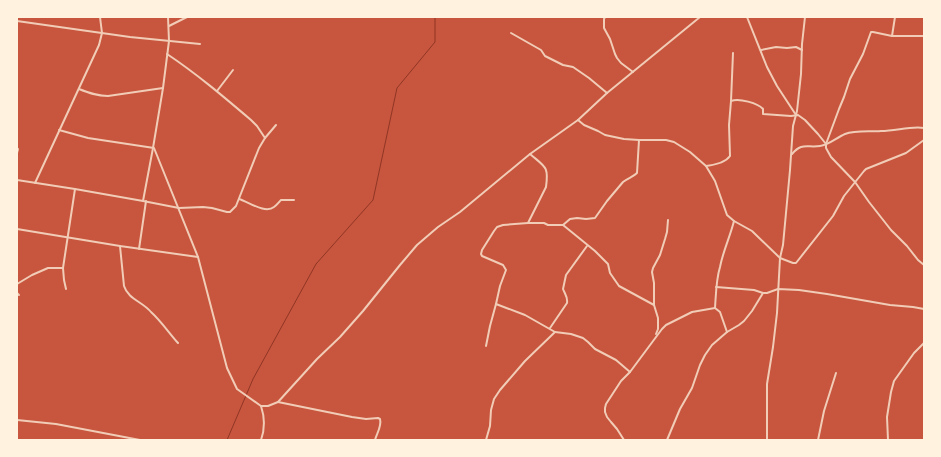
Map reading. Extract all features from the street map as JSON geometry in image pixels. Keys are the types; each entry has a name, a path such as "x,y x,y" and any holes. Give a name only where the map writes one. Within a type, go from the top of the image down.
{"street":[{"path":"34,182 100,45 102,22 100,17"},
{"path":"143,201 163,88 169,40 168,17"},
{"path":"169,26 187,17"},
{"path":"605,17 604,28 610,39 615,54 621,63 632,72"},
{"path":"153,148 198,257 227,368 237,390 261,406 268,406 278,402 345,332 400,264 418,245 438,227 460,212 530,154 578,120 607,93 700,17"},
{"path":"747,17 767,67 777,86 796,115"},
{"path":"768,440 767,384 777,313 780,258 783,245 793,126 799,100 803,28 805,17"},
{"path":"892,36 895,17"},
{"path":"17,21 102,33 200,44"},
{"path":"510,32 541,50 545,56 562,65 573,67 607,93"},
{"path":"826,144 850,79 871,32 892,36 924,36"},
{"path":"761,50 776,47 796,47 802,50"},
{"path":"706,166 721,163 730,156 729,125 733,53"},
{"path":"167,54 184,65 251,120 265,138"},
{"path":"217,91 233,70"},
{"path":"79,89 100,96 108,96 163,88"},
{"path":"731,101 736,99 759,106 763,109 763,114 798,115 805,120 826,144 826,148 831,157 855,182 891,230 924,265"},
{"path":"578,120 584,125 605,135 624,139 666,140 674,142 690,152 706,166 715,181 727,215 734,221 752,231 780,258 794,264 833,216 844,196 866,169 906,153 924,140"},
{"path":"17,180 146,201 179,208 203,207 230,212 236,206 259,148 276,125"},
{"path":"791,155 798,148 804,146 820,146 832,142 846,134 885,131 898,128 924,128"},
{"path":"59,130 88,138 153,148"},
{"path":"486,346 491,320 506,270 503,265 482,256 481,254 494,231 503,225 544,223 548,225 563,225 570,219 596,218 607,201 624,182 637,173 639,140"},
{"path":"17,153 18,149"},
{"path":"528,223 546,187 547,181 547,170 530,154"},
{"path":"66,288 63,268 74,189"},
{"path":"239,199 257,207 269,209 273,208 281,200 294,200"},
{"path":"139,249 146,201"},
{"path":"624,440 607,416 605,408 621,381 630,372 658,329 658,318 654,305 654,283 652,272 660,255 665,239 668,220"},
{"path":"715,308 716,287 720,267 734,221"},
{"path":"563,225 608,264 610,273 619,286 654,305"},
{"path":"17,229 198,257"},
{"path":"120,246 124,286 126,291 130,296 149,309 178,343"},
{"path":"550,328 568,300 563,289 566,275 587,246"},
{"path":"17,284 48,268 63,268"},
{"path":"716,287 754,290 762,293 767,293 778,289 799,290 924,309"},
{"path":"667,440 680,409 692,388 705,355 727,332 744,321 752,311 762,293"},
{"path":"496,304 525,315 555,332 571,334 583,338 595,349 616,360 630,372"},
{"path":"654,337 666,325 687,314 715,308 720,312 727,332"},
{"path":"486,440 490,426 491,410 494,399 525,361 555,332"},
{"path":"888,440 887,417 894,381 914,352 924,343"},
{"path":"818,440 824,411 836,373"},
{"path":"278,402 352,417 366,419 378,418 380,419 381,424 375,440"},
{"path":"261,406 264,415 261,440"},
{"path":"17,420 56,424 140,440"}],"waterway":[{"path":"227,440 253,379 316,264 373,200 397,88 435,42 435,17"}]}
